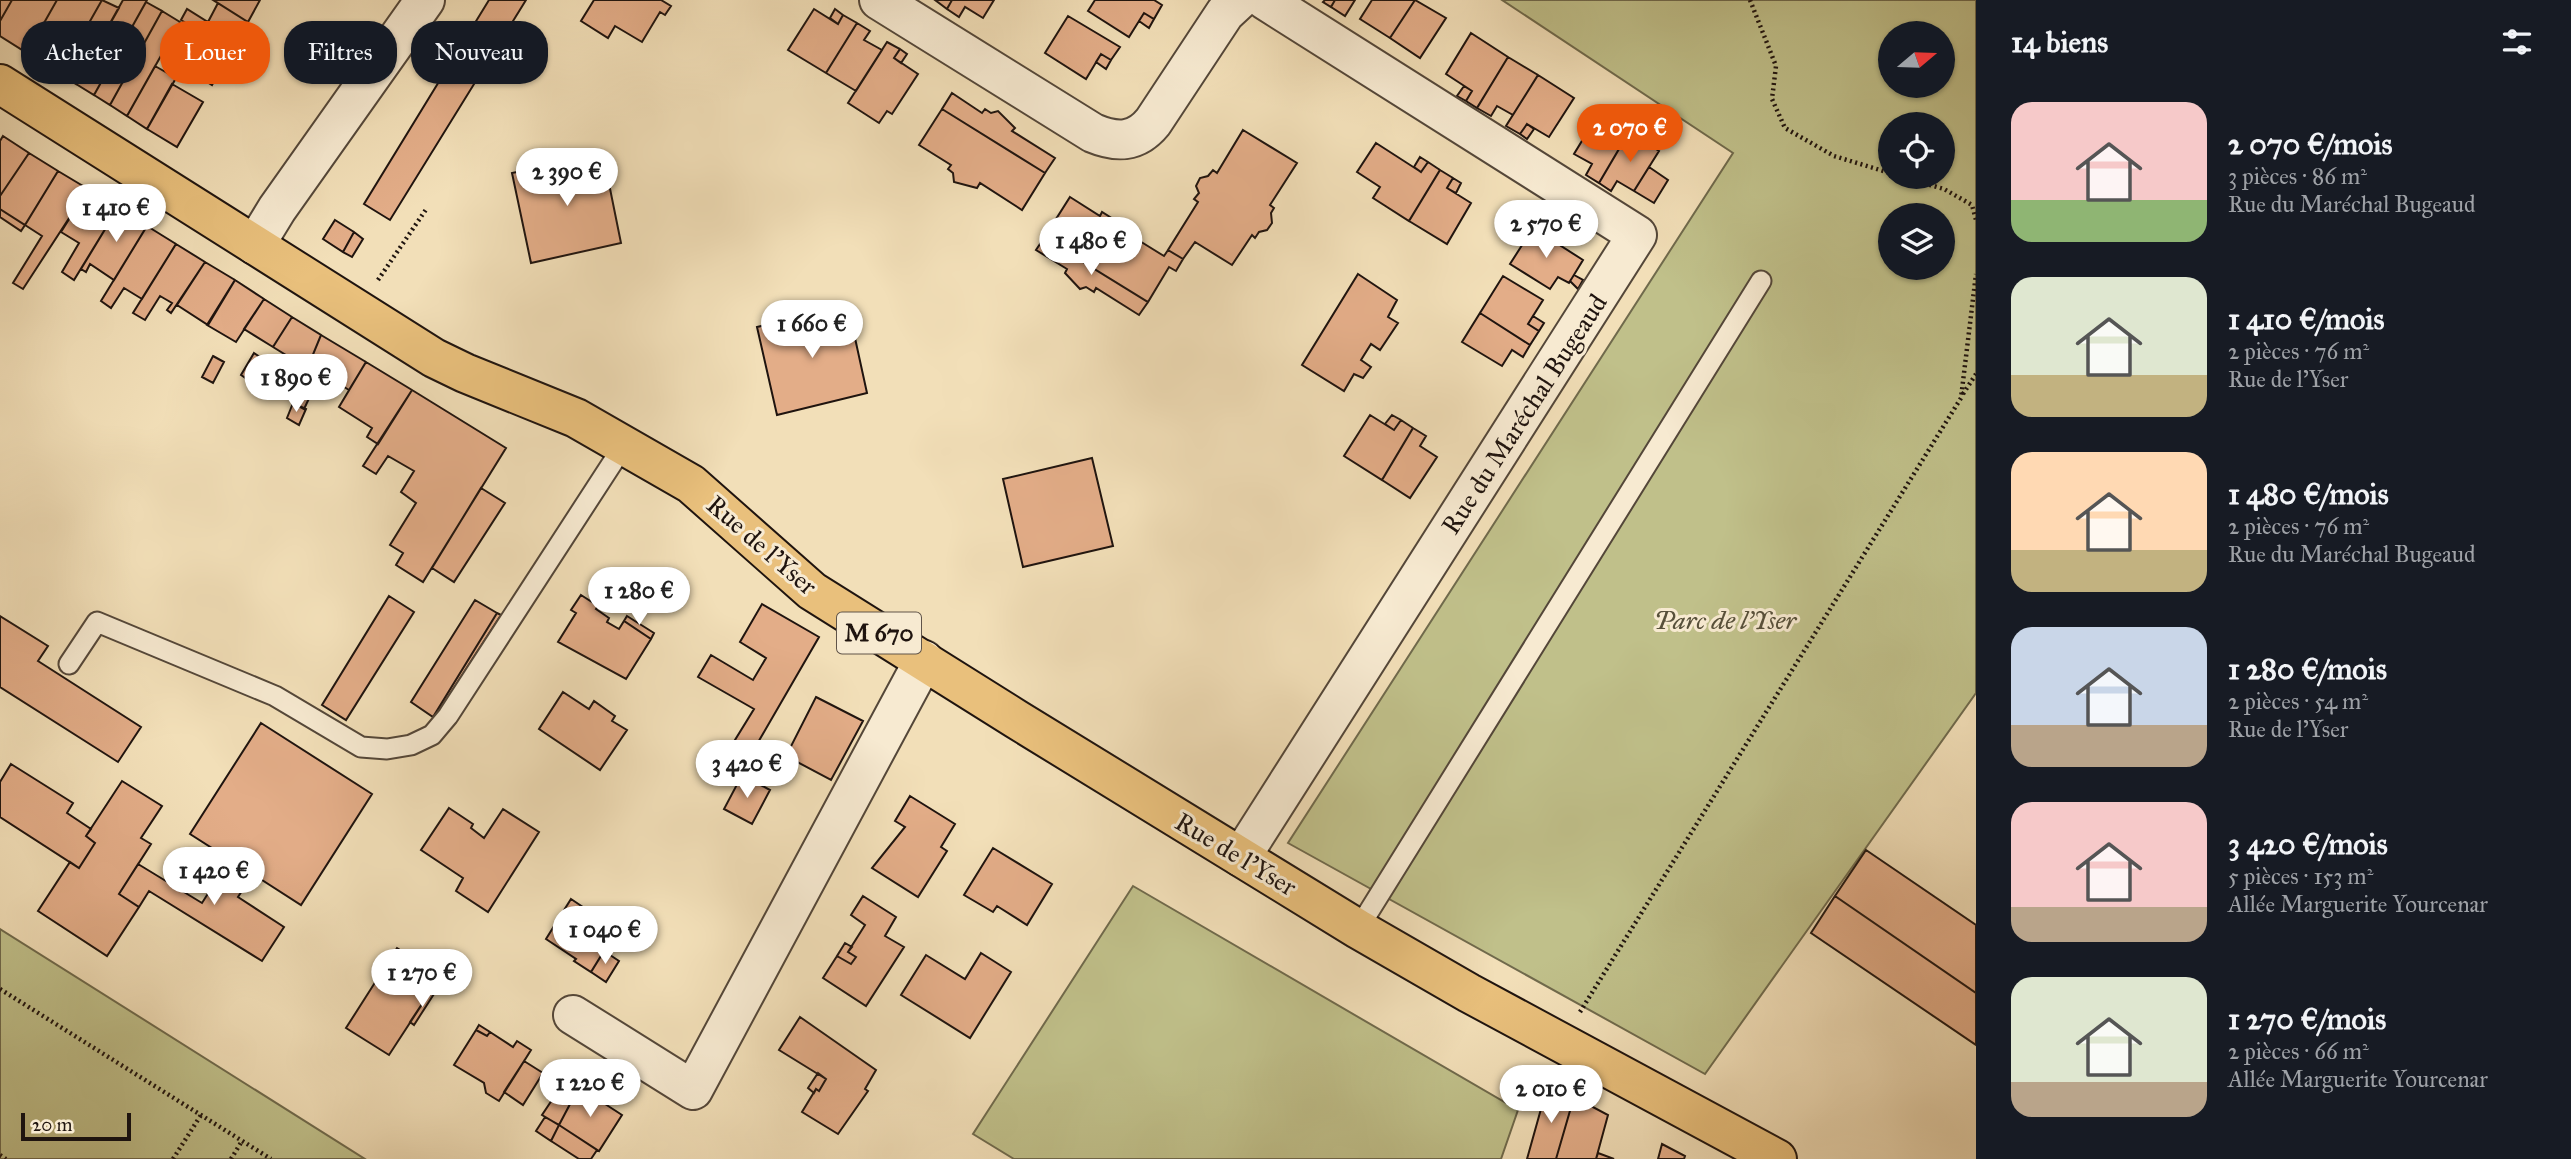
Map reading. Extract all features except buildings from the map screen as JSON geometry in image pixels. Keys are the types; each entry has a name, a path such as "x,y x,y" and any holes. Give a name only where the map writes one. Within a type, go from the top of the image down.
{"main road":[{"name":"Rue de l'Yser","path":"0,84 434,358 576,418 691,484 812,591 1358,929 1761,1155"}],"street":[{"path":"254,246 277,209 425,0"},
{"path":"879,0 1093,133 1123,141 1139,135 1153,122 1224,13 1239,0"},
{"name":"Rue du Maréchal Bugeaud","path":"1241,857 1637,235 1265,0"},
{"path":"572,1015 693,1090 924,660"}],"lane":[{"path":"1358,929 1761,281"},
{"path":"69,664 97,622 275,696 361,747 387,749 411,746 432,735 448,716 624,445"}],"path":[{"path":"1750,0 1776,66 1772,99 1785,128 1834,156 1878,169"},
{"path":"1944,189 1972,205 1976,220"},
{"path":"358,310 428,208"},
{"path":"1961,398 1976,274"},
{"path":"1561,1042 1976,374"},
{"path":"0,989 271,1159"},
{"path":"173,1159 201,1115"},
{"path":"230,1159 242,1141"},
{"path":"0,1155 6,1159"}],"green space":[{"name":"Parc de l'Yser","path":"1502,0 1976,0 1976,693 1705,1074 1288,843 1733,153"},
{"path":"1133,886 1518,1110 1501,1159 1014,1159 973,1134"},
{"path":"0,929 365,1159 0,1159"}]}
